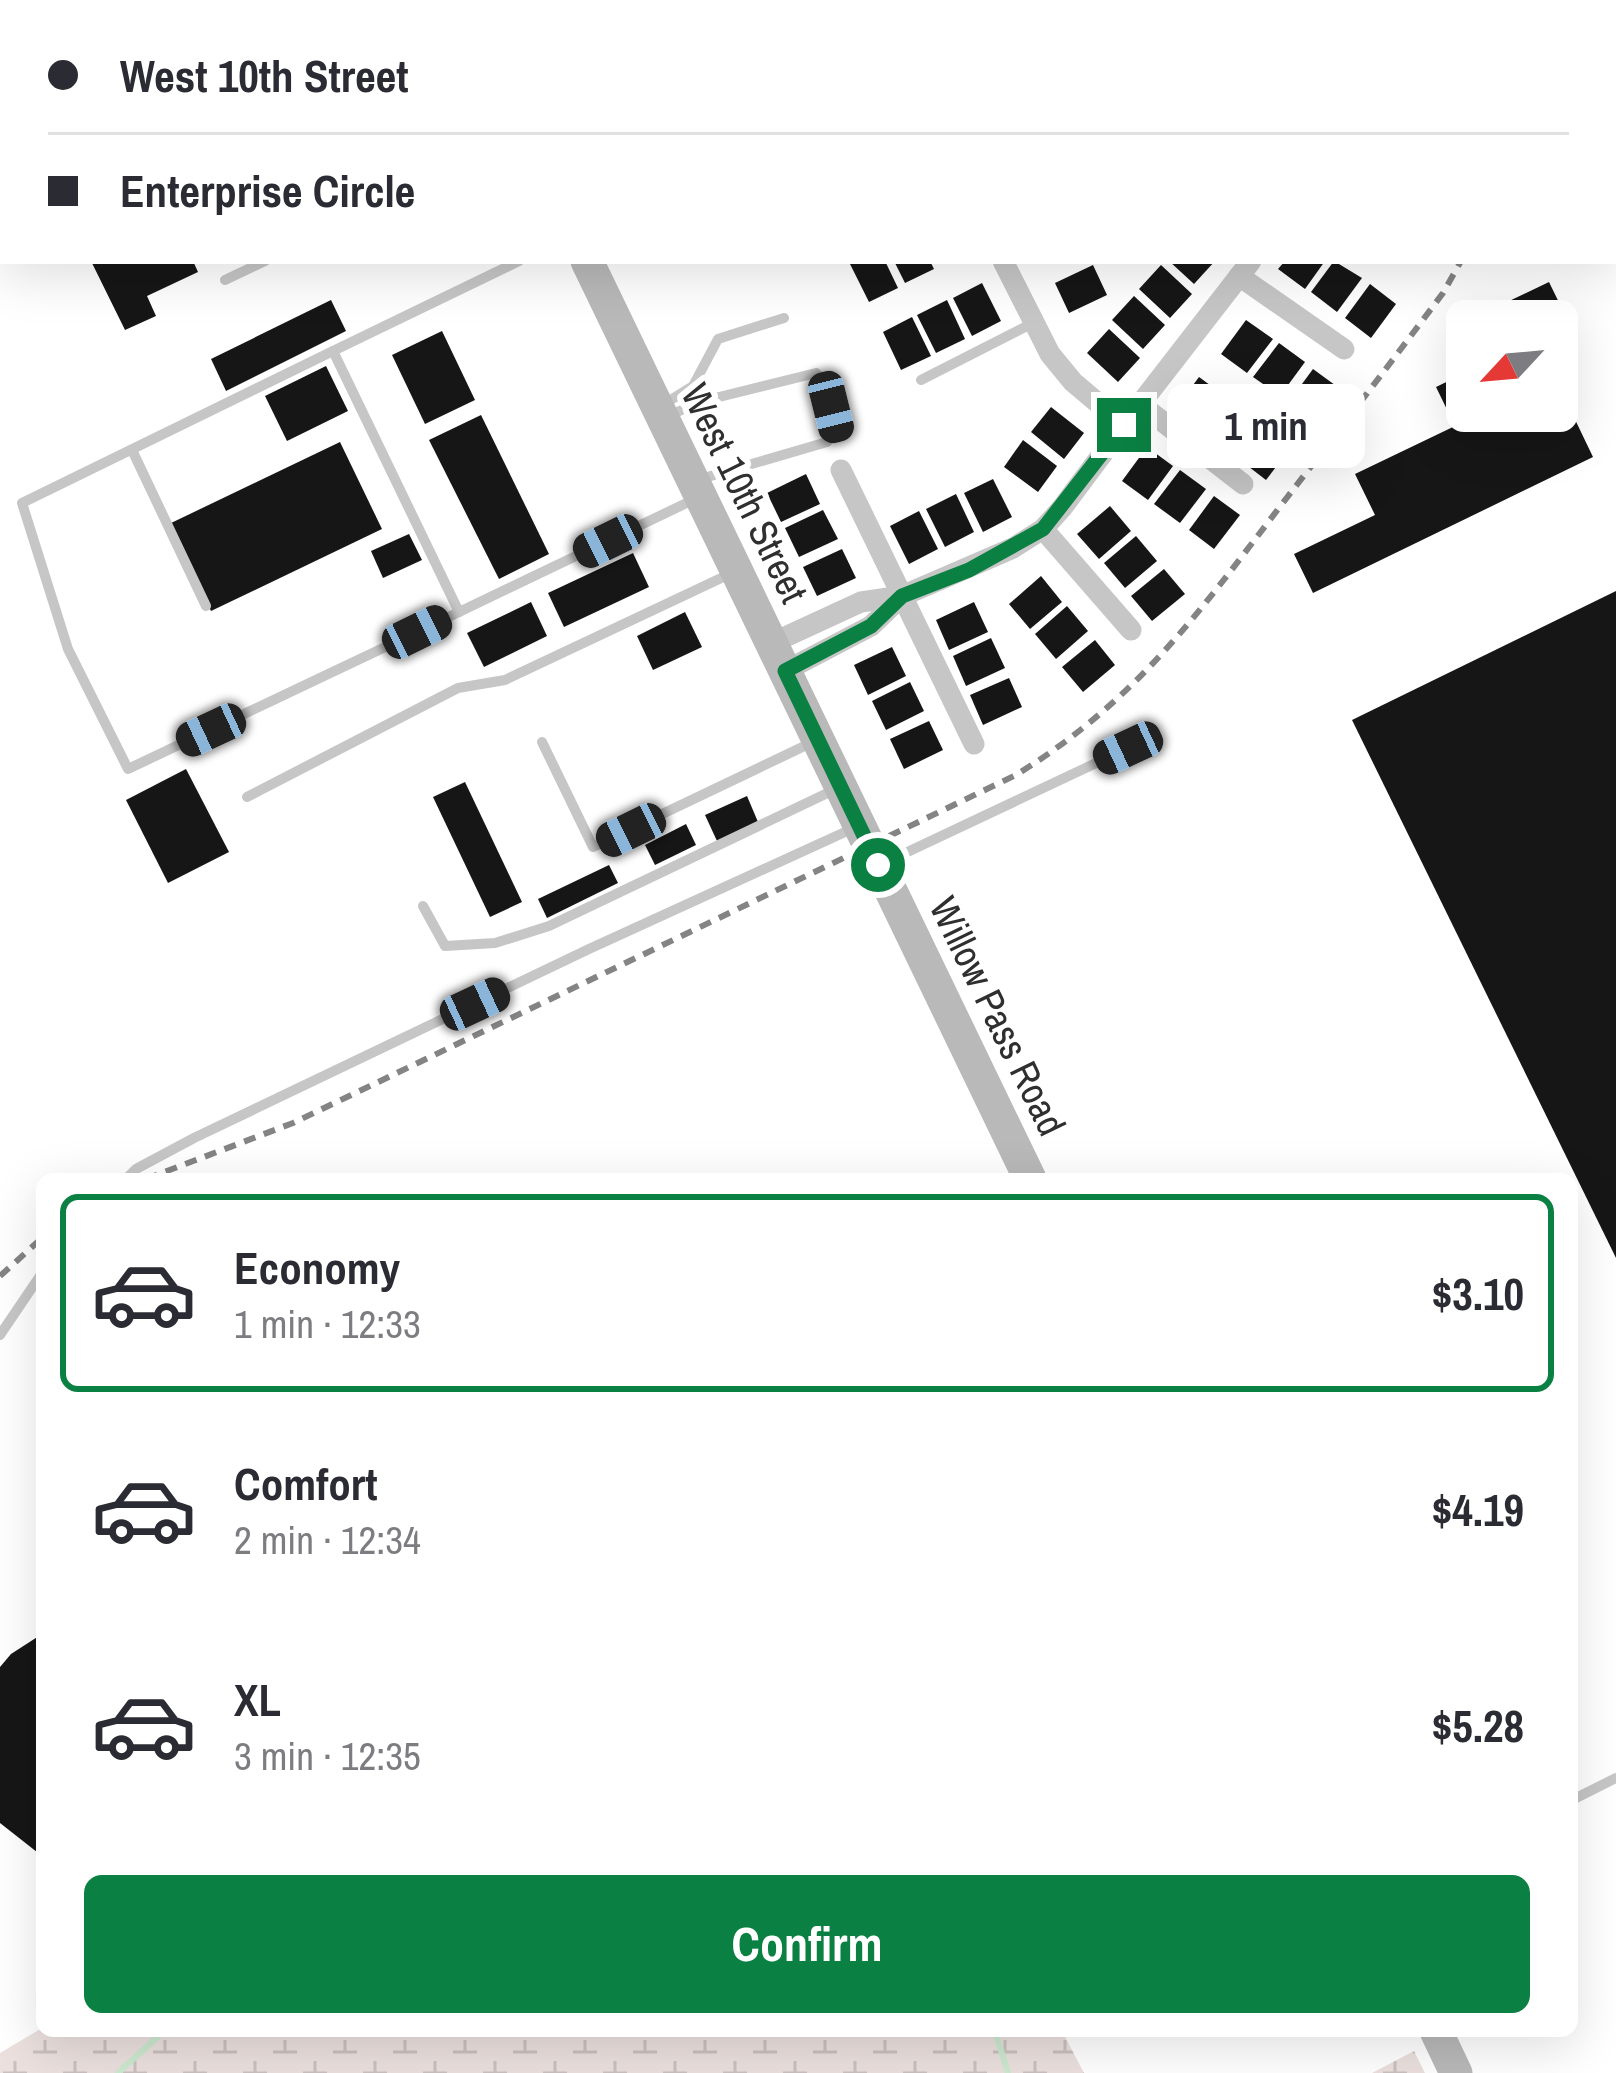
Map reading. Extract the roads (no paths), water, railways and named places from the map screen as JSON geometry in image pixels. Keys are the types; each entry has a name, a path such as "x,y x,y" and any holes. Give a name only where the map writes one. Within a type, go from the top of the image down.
{"main road":[{"name":"West 10th Street","path":"588,264 859,826"},
{"name":"Willow Pass Road","path":"859,826 1027,1173"},
{"path":"1439,2037 1456,2073"}],"street":[{"path":"1004,264 1050,354 1073,382 1124,425"},
{"path":"778,657 871,626 902,596 969,570 1043,529 1245,268 1344,349"},
{"path":"1140,404 1243,484"},
{"path":"841,470 974,744"},
{"path":"1043,529 1130,630"}],"lane":[{"path":"225,280 259,264"},
{"path":"514,264 22,503 68,649 128,769 459,612 697,489 827,442 837,431 825,382 816,373 660,413"},
{"path":"660,413 693,386 718,339 784,318"},
{"path":"921,380 1033,323"},
{"path":"333,351 459,612"},
{"path":"132,449 206,605"},
{"path":"247,797 458,688 505,680 737,571"},
{"path":"542,742 593,848 818,740"},
{"path":"878,865 1128,748"},
{"path":"424,906 445,946 494,943 549,926 841,787"},
{"path":"132,1173 194,1138 859,826"},
{"path":"0,1335 36,1283"},
{"path":"1578,1797 1616,1778"}],"waterway":[{"path":"118,2073 157,2037"},
{"path":"997,2037 1008,2073"}],"railway":[{"path":"162,1173 293,1123 1016,775 1059,746 1131,686 1192,619 1423,320 1459,264"},
{"path":"0,1276 36,1243"}]}
